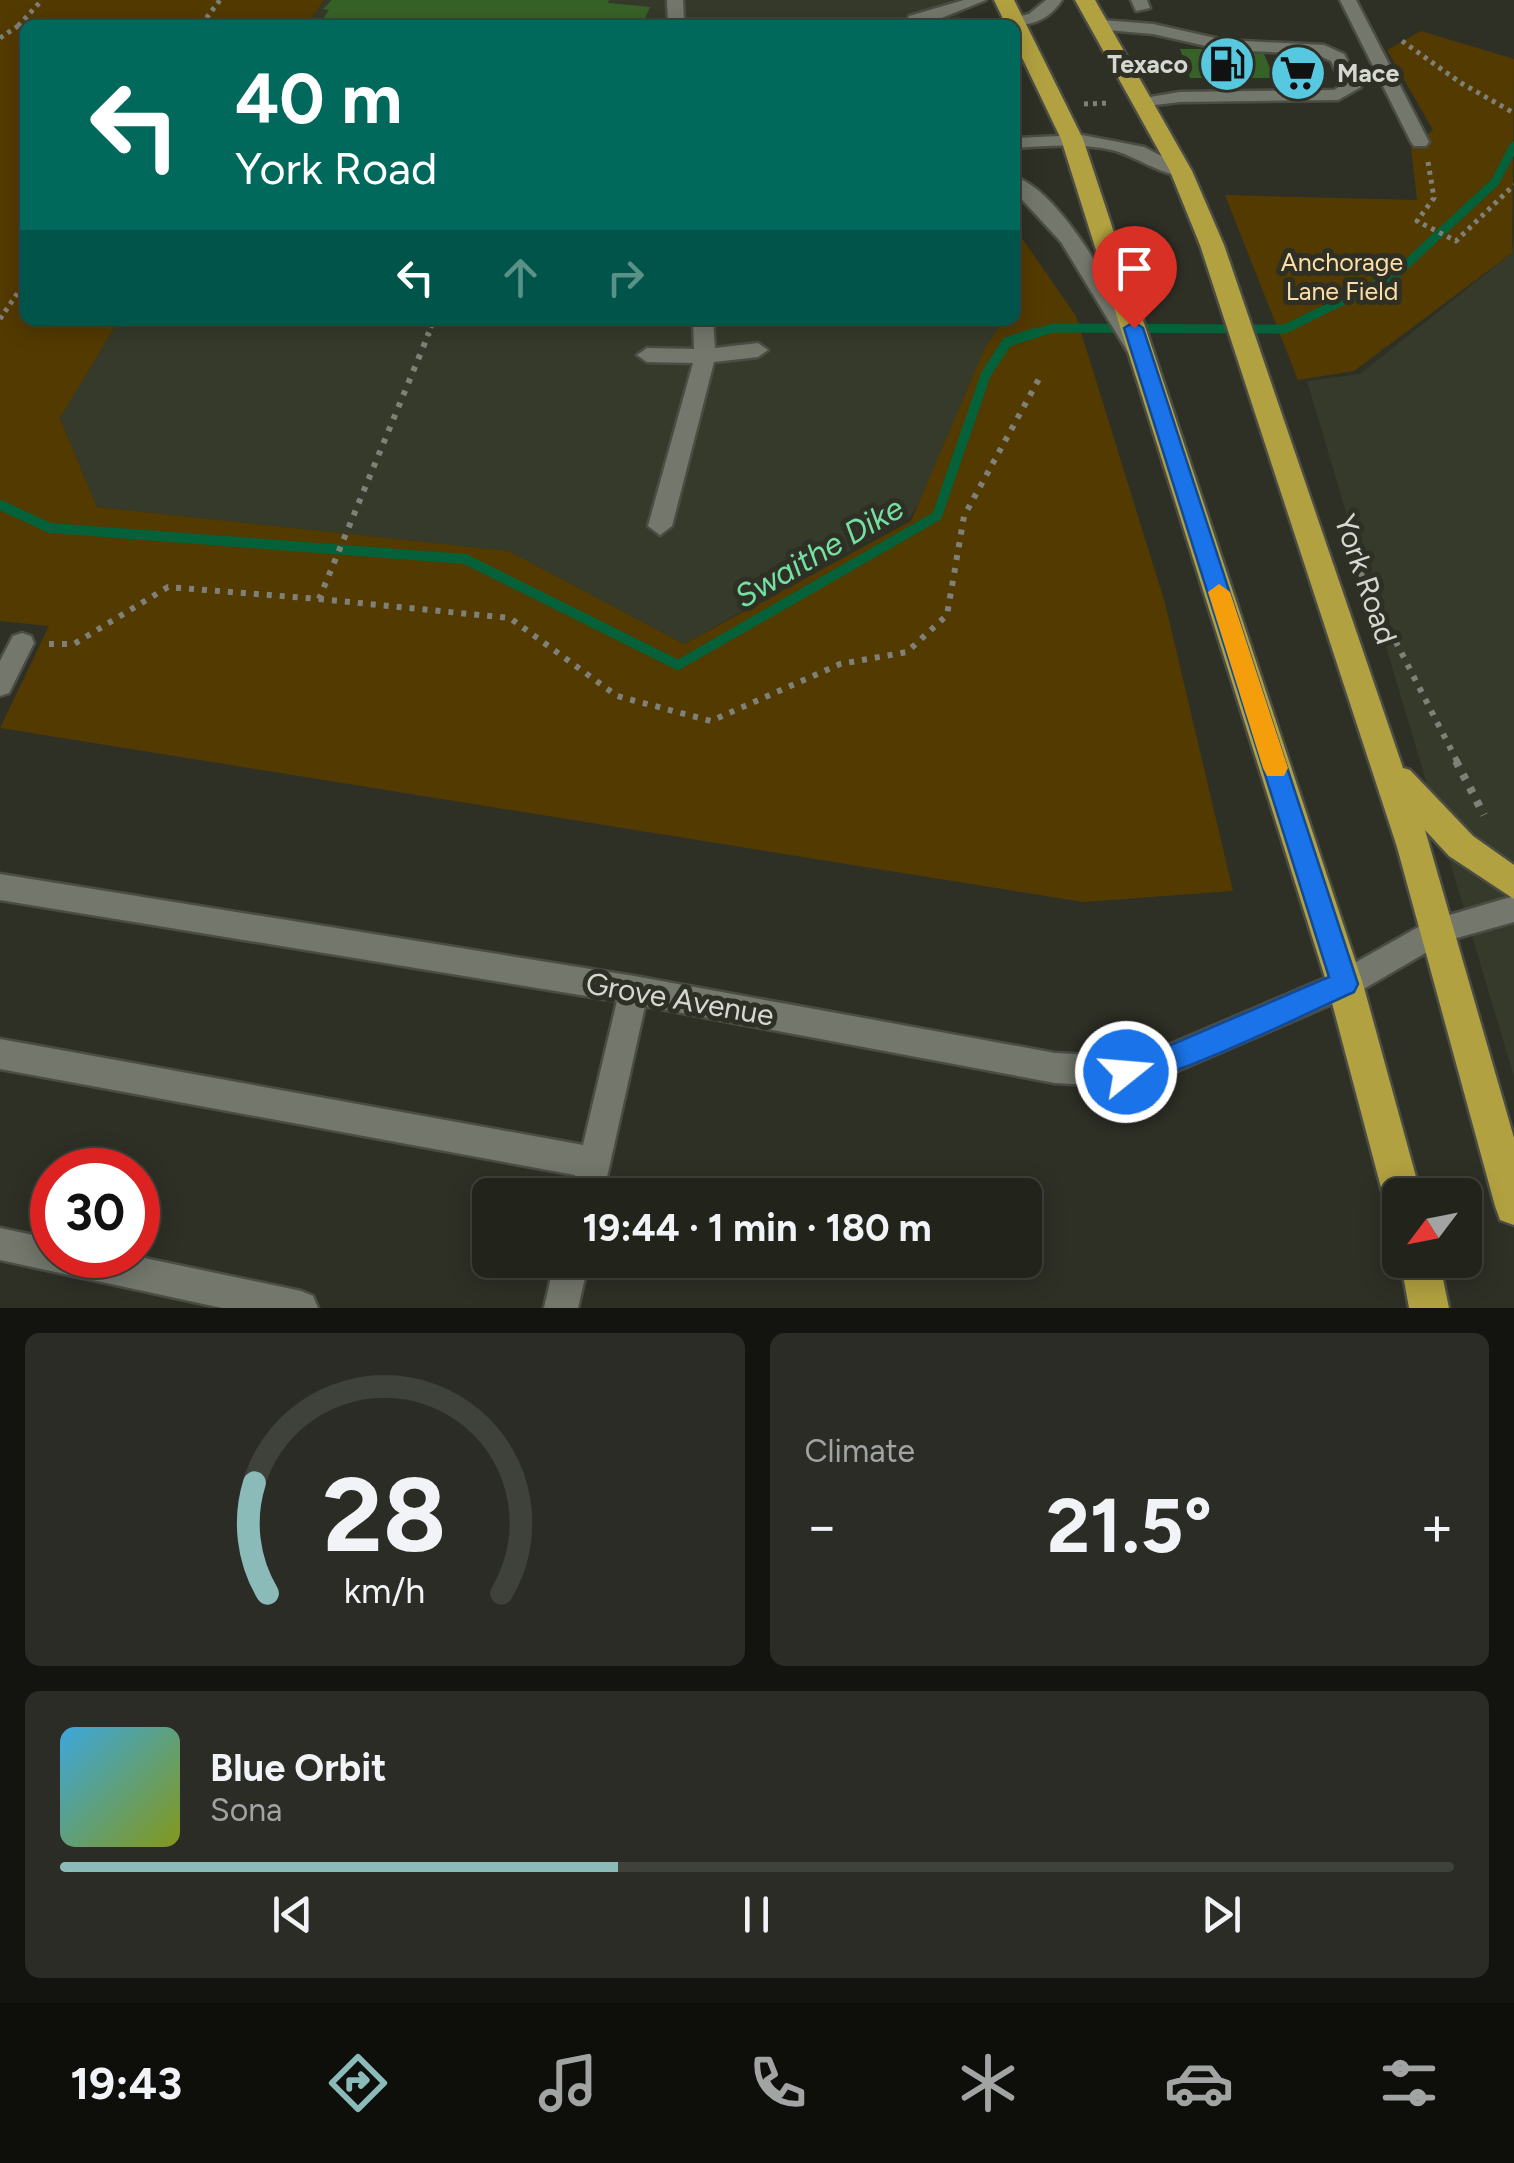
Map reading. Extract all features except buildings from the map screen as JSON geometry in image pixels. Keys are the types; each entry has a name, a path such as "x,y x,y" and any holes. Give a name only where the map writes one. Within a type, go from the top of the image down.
{"highway":[{"name":"York Road","path":"1085,0 1181,171 1212,245 1439,930 1514,1206"},
{"path":"1020,31 1072,139 1344,984 1397,1178"},
{"path":"1387,767 1461,846 1514,884"},
{"path":"1422,1278 1428,1308"}],"street":[{"path":"915,20 944,14 978,0"},
{"path":"1020,22 1040,16 1054,0"},
{"path":"1351,7 1420,142"},
{"path":"1101,25 1154,29 1224,45 1318,49 1338,58 1352,86 1338,95 1180,96 1144,102"},
{"path":"1020,144 1072,139 1118,142 1181,171"},
{"path":"1020,186 1037,198 1059,225 1146,366"},
{"path":"660,526 705,356 703,325"},
{"path":"647,355 705,356 758,350"},
{"path":"0,686 22,643"},
{"name":"Grove Avenue","path":"0,887 634,990 1055,1068 1126,1072 1166,1061 1344,984 1439,930 1514,909"},
{"path":"591,1178 634,990"},
{"path":"0,1054 594,1163"},
{"path":"0,1244 300,1308"},
{"path":"561,1308 568,1278"}],"path":[{"path":"1351,7 1461,84 1514,113"},
{"path":"1420,142 1430,166 1434,198 1417,220 1456,241 1514,185"},
{"path":"0,319 20,289"},
{"path":"319,600 432,325"},
{"path":"22,643 74,644 168,586 510,618 617,696 710,721 840,664 906,652 947,616 964,516 1040,376"},
{"path":"1357,566 1485,818"}],"shaded area":[{"path":"324,0 951,0 962,20 310,20"},
{"path":"1514,234 1514,1077 1307,381 1360,374 1512,253"},
{"path":"1020,320 1032,321 910,517 684,644 509,551 97,507 60,418 116,325 1020,325"}],"green space":[{"path":"0,0 324,0 310,20 20,20 20,325 116,325 60,418 97,507 509,551 684,644 911,521 985,348 1001,325 1020,325 1020,235 1076,316 1165,603 1233,891 1083,902 0,728 49,626 0,621"},
{"name":"Anchorage Lane Field","path":"1421,31 1514,59 1512,253 1354,371 1298,380 1225,195 1417,200 1411,148 1433,130 1387,50"}],"waterway":[{"name":"Swaithe Dike","path":"1027,336 1053,328 1285,329 1395,275 1495,182 1514,146"},
{"name":"Swaithe Dike","path":"0,505 50,528 465,559 678,665 937,516 986,374 1007,342 1035,333"}],"slow traffic":[{"path":"1219,592 1275,768"}],"place":[{"name":"Texaco","path":"1227,64"},
{"name":"Mace","path":"1298,73"}],"route":[{"path":"1126,1072 1166,1061 1344,984 1134,328"}]}
